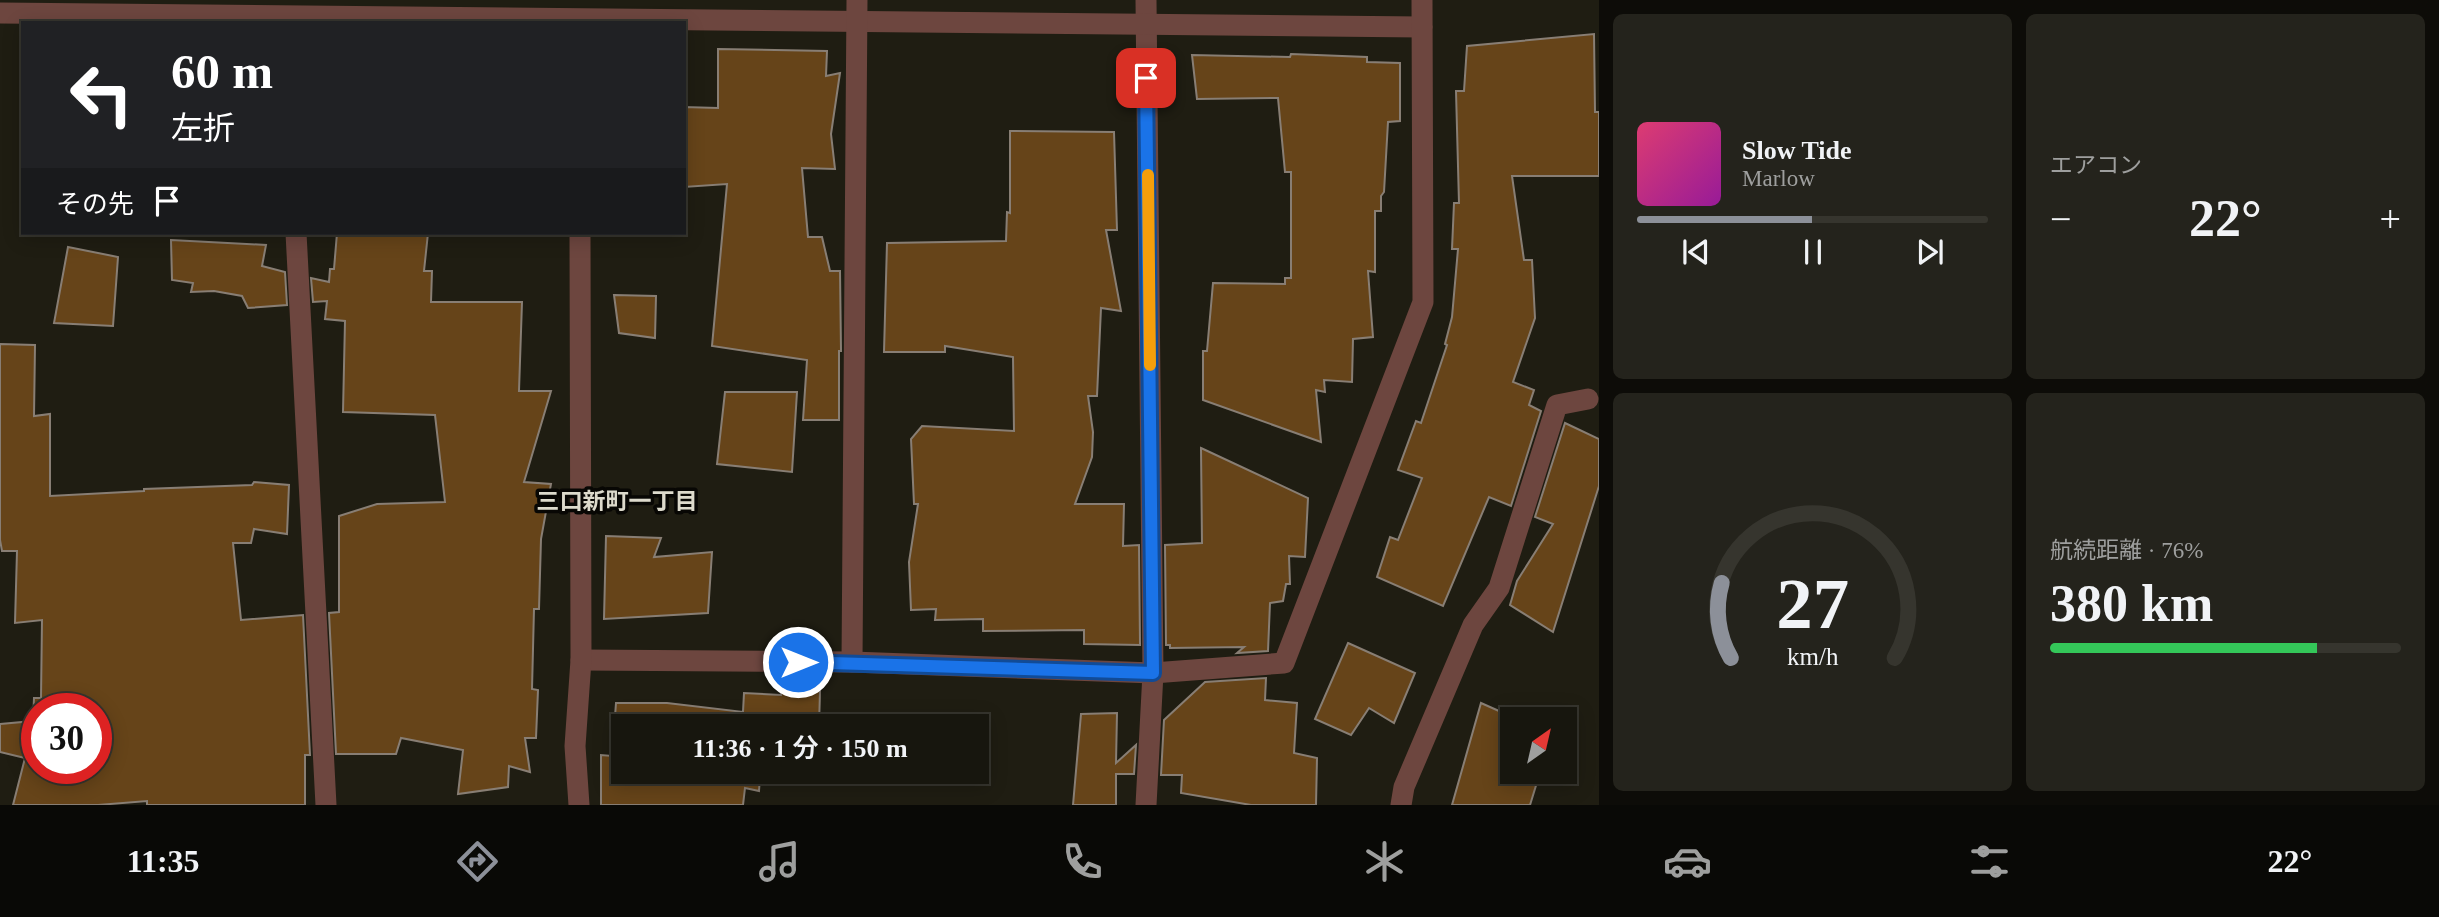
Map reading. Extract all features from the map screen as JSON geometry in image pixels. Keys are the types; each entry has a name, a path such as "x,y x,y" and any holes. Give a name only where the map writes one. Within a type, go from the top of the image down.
{"street":[{"path":"852,662 857,0"},
{"path":"1146,0 1153,673 1146,805"},
{"path":"581,660 852,662 1153,673 1284,663 1423,302 1422,0"},
{"path":"0,13 579,14 857,22 1422,27"},
{"path":"296,235 326,805"},
{"path":"579,805 575,746 581,660 580,235"},
{"path":"1401,805 1404,787 1473,625 1499,588 1556,405 1588,399"}],"building":[{"path":"1594,34 1595,112 1599,112 1599,176 1512,176 1524,260 1532,260 1535,318 1513,382 1534,390 1529,405 1541,411 1511,506 1489,497 1443,606 1377,577 1390,537 1398,540 1422,478 1398,470 1416,421 1421,423 1447,345 1445,344 1452,317 1458,249 1452,249 1454,203 1459,203 1456,91 1464,91 1467,46"},
{"path":"718,49 827,51 826,76 840,73 831,134 835,169 802,168 808,237 822,237 830,271 840,271 839,420 803,420 807,360 712,346 727,184 686,187 686,107 718,108"},
{"path":"1291,54 1367,57 1367,62 1400,63 1400,121 1388,122 1384,192 1381,196 1381,211 1375,211 1375,272 1368,271 1373,337 1353,339 1352,382 1324,380 1325,392 1316,390 1321,442 1203,400 1203,351 1207,351 1213,283 1285,284 1285,278 1291,278 1291,172 1285,172 1278,98 1197,99 1192,55 1290,57"},
{"path":"1010,131 1114,132 1117,230 1106,230 1121,311 1101,308 1097,396 1088,396 1093,432 1092,457 1075,504 1124,504 1123,546 1139,545 1140,645 1084,644 1084,630 983,631 983,619 935,620 936,609 911,610 909,562 918,504 914,504 911,439 922,426 1014,431 1013,357 945,346 945,352 884,352 887,243 1006,241 1007,212 1010,213"},
{"path":"337,235 428,235 424,271 432,271 431,302 522,302 519,391 551,391 524,482 551,484 541,539 539,609 534,609 532,689 538,690 536,738 525,738 530,772 509,766 508,787 458,794 463,750 401,738 396,754 336,754 329,613 339,612 339,516 377,504 445,502 435,415 343,412 345,321 325,319 327,301 313,302 311,278 329,282 330,269 334,269"},
{"path":"171,240 266,245 262,266 285,272 287,305 248,308 242,296 214,291 191,292 193,283 172,280"},
{"path":"68,247 118,257 113,326 54,323"},
{"path":"614,295 656,296 655,338 619,333"},
{"path":"0,344 35,345 34,416 50,414 50,496 252,485 254,482 289,485 287,534 254,529 251,543 233,543 241,620 303,615 310,755 305,755 305,805 147,805 147,801 98,805 13,805 21,774 21,784 112,784 112,693 41,693 42,620 15,623 17,551 2,551"},
{"path":"725,392 797,392 792,472 717,464"},
{"path":"1565,423 1599,439 1599,486 1553,632 1510,605 1517,581 1553,524 1535,517"},
{"path":"1201,448 1308,498 1305,557 1289,556 1290,584 1286,584 1283,601 1270,603 1268,651 1237,653 1244,647 1170,648 1170,645 1166,645 1165,545 1202,543"},
{"path":"606,536 661,538 654,557 712,552 708,613 604,619"},
{"path":"1348,643 1415,673 1394,723 1369,708 1351,735 1315,719"},
{"path":"1266,678 1265,700 1297,703 1294,753 1317,758 1316,805 1251,805 1181,793 1182,775 1161,775 1164,720 1205,682"},
{"path":"781,689 820,691 819,714 615,714 616,703 667,703 743,712 744,693 781,695"},
{"path":"1481,703 1500,711 1500,784 1536,784 1530,805 1452,805"},
{"path":"1117,713 1116,763 1136,745 1134,774 1116,774 1116,805 1073,805 1081,714"},
{"path":"21,722 21,757 0,752 0,724"},
{"path":"601,755 611,756 611,784 760,784 759,791 745,788 743,805 601,805"}],"slow traffic":[{"path":"1148,175 1150,365"}],"district":[{"name":"三口新町一丁目","path":"617,501"}],"route":[{"path":"798,662 876,662 1153,673 1146,78"}]}
